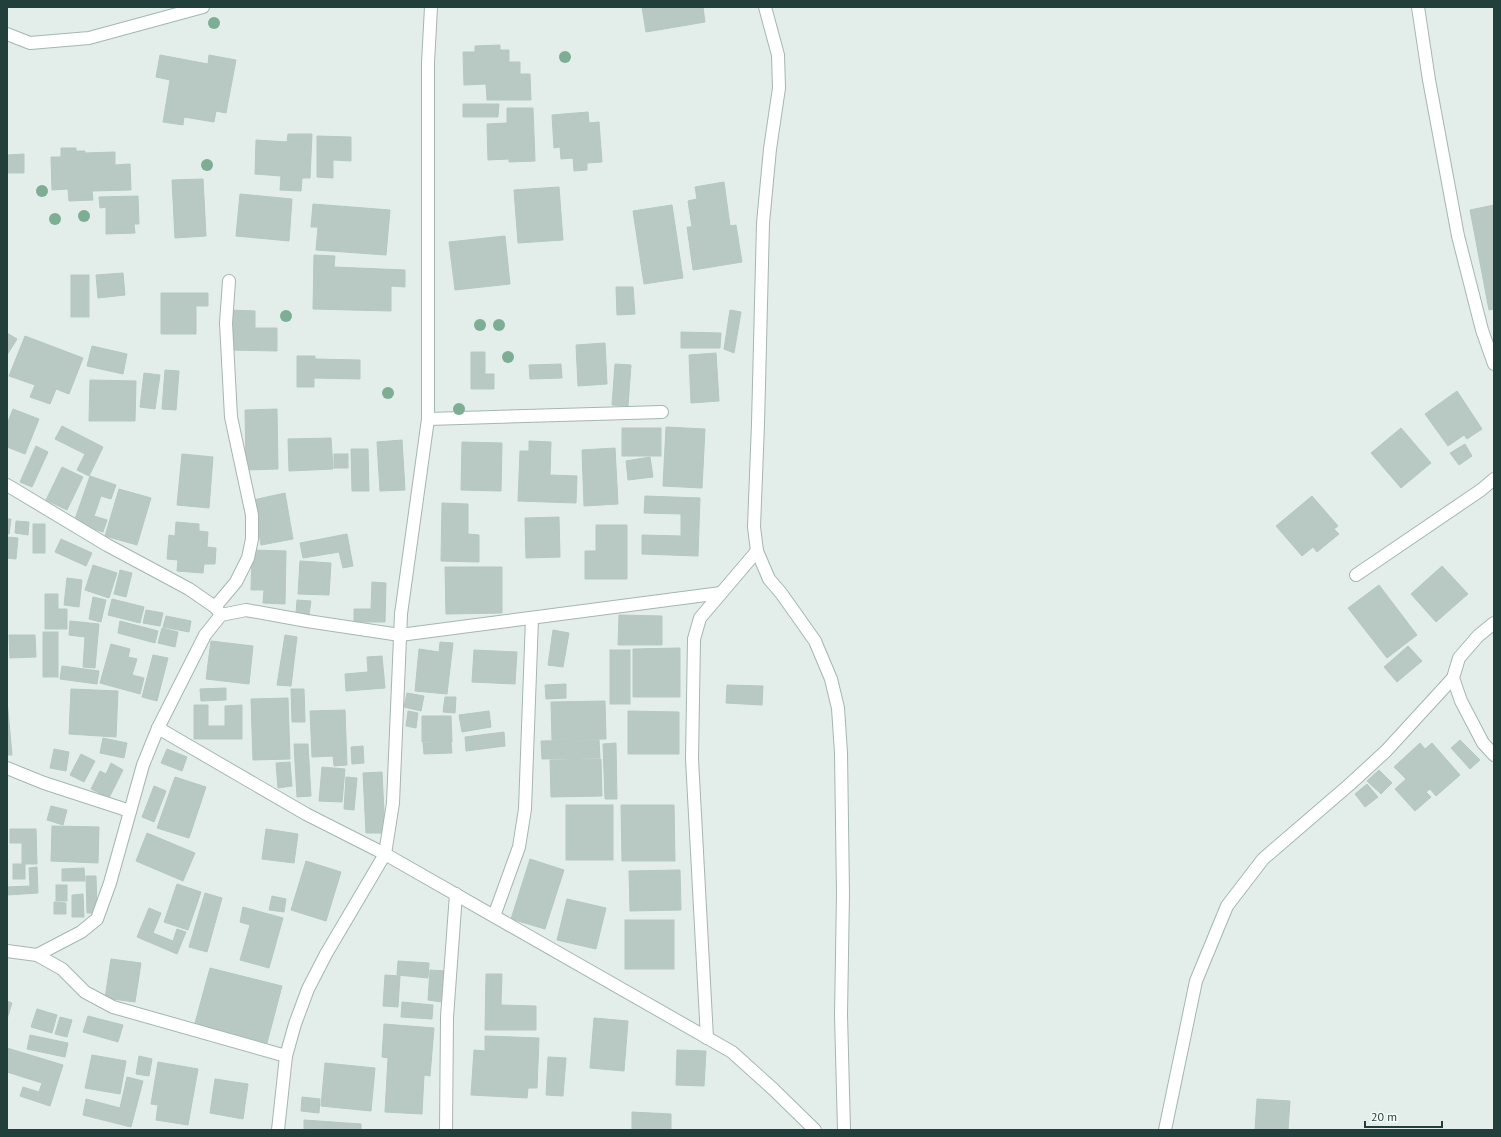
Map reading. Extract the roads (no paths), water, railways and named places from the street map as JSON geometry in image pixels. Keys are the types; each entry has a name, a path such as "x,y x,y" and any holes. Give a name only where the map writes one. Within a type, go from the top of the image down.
{"street":[{"path":"7,34 30,43 89,38 203,7"},
{"path":"278,1130 286,1056 295,1024 308,989 326,954 385,854 393,803 401,614 428,419 428,63 431,7"},
{"path":"765,7 778,55 779,88 770,149 763,223 754,527 757,551 769,579 781,593 815,641 831,679 838,708 841,753 843,893 841,1015 844,1130"},
{"path":"1418,7 1429,80 1458,236 1482,330 1494,364"},
{"path":"37,955 80,932 97,919 110,883 143,765 158,728 205,635 236,582 248,558 252,538 252,515 231,417 226,323 229,281"},
{"path":"428,419 662,412"},
{"path":"1356,576 1494,479"},
{"path":"7,485 107,545 188,589 218,611 246,610 400,635 721,593"},
{"path":"707,1038 692,759 694,639 700,618 757,551"},
{"path":"494,916 519,848 525,809 532,618"},
{"path":"1165,1130 1196,981 1227,906 1263,859 1386,751 1453,678 1459,658 1478,636 1494,623"},
{"path":"1453,678 1461,701 1483,742 1494,755"},
{"path":"158,728 306,814 385,854 732,1052 815,1130"},
{"path":"7,768 44,783 130,810"},
{"path":"446,1130 447,1018 456,894"},
{"path":"7,951 37,955 62,969 85,992 113,1007 286,1056"}]}
